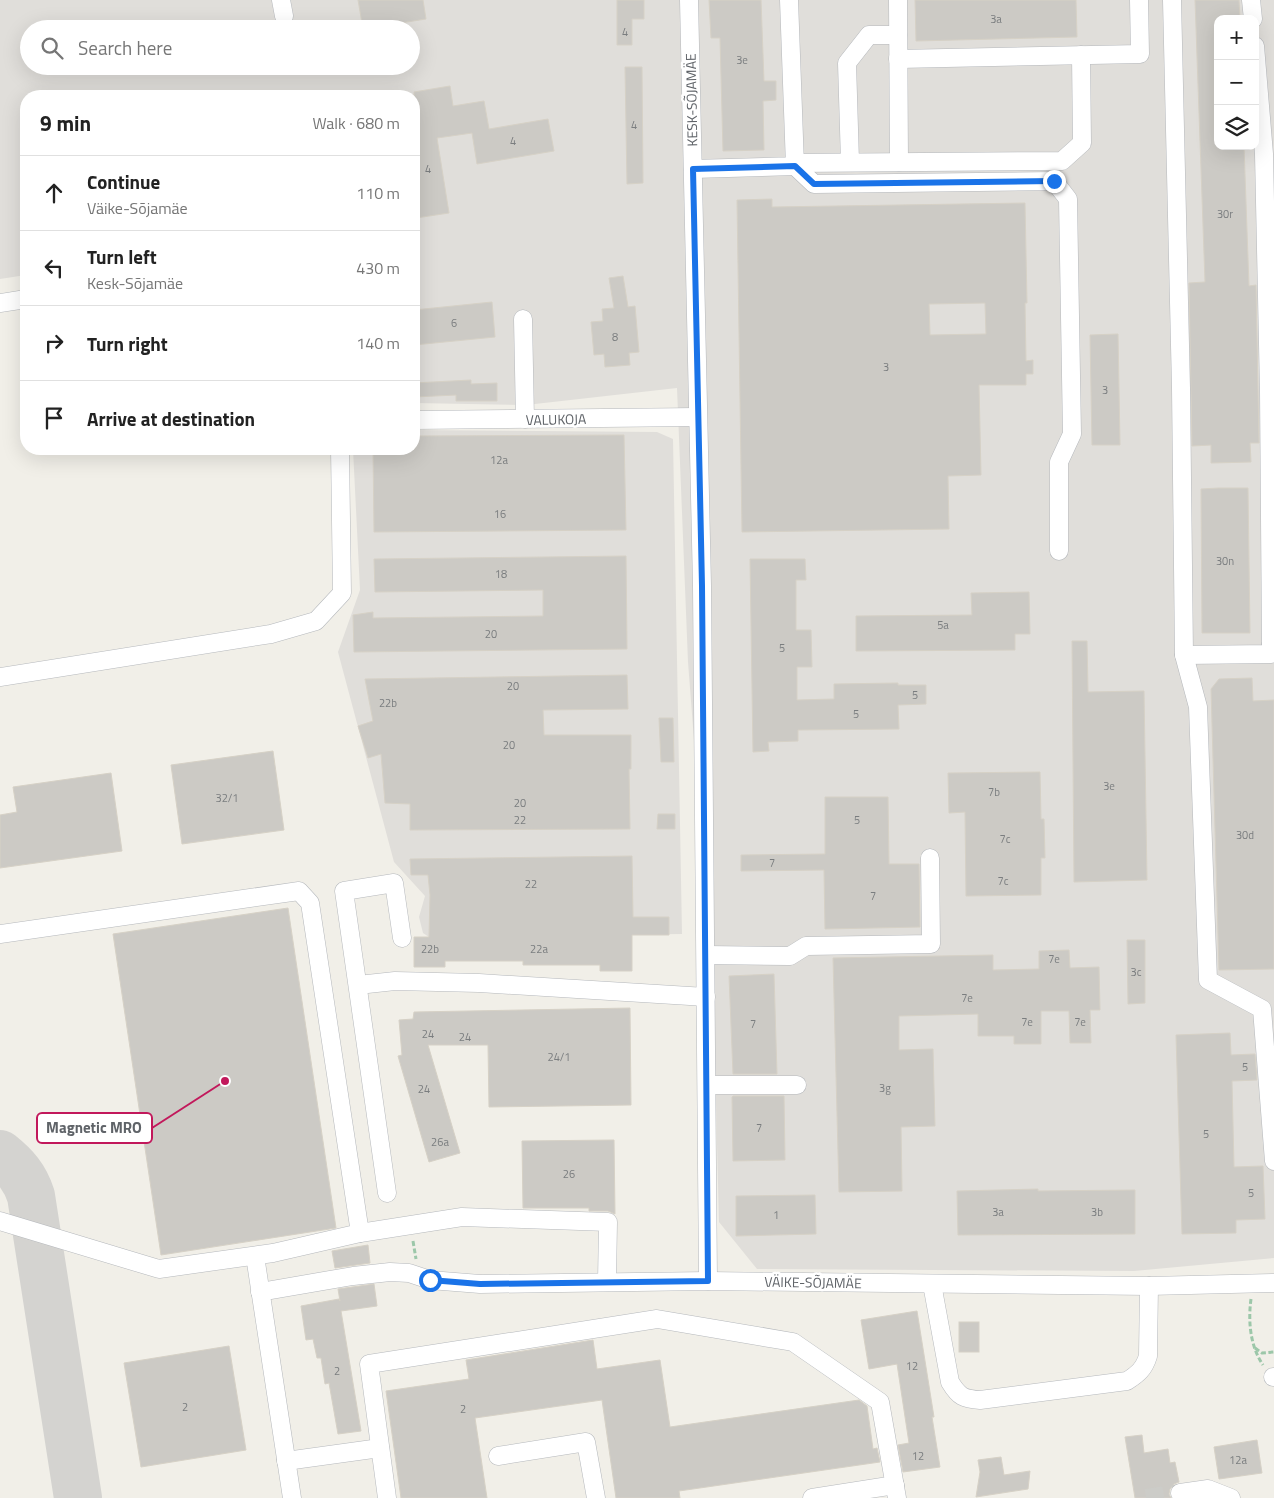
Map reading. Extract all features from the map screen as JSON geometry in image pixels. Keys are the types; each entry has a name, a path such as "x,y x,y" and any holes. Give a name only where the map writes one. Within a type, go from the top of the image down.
{"street":[{"name":"KESK-SÕJAMÄE","path":"690,0 697,417 702,586 708,1281"},
{"path":"789,0 794,164 814,184 1054,181 1068,199 1072,434 1059,462 1059,551"},
{"path":"898,0 899,162"},
{"path":"898,59 1140,54 1139,0"},
{"path":"1172,0 1181,388 1184,655 1198,707 1208,980 1262,1009 1274,1161"},
{"path":"1251,0 1253,15"},
{"path":"850,162 847,63 869,35 898,34"},
{"path":"693,169 850,162 1062,161 1082,143 1081,55"},
{"path":"1184,655 1271,654 1273,644 1269,154 1257,60"},
{"path":"0,303 20,300"},
{"path":"523,319 525,419"},
{"name":"VALUKOJA","path":"420,420 697,417"},
{"path":"0,677 271,634 316,621 342,593 340,455"},
{"path":"706,955 790,956 806,946 932,944 930,858"},
{"path":"387,1193 344,891 394,883 402,938"},
{"path":"0,934 299,891 310,903 360,1233"},
{"path":"358,986 391,981 479,983 706,997"},
{"path":"707,1085 797,1084"},
{"path":"0,1221 159,1269 255,1256 360,1233 462,1217 608,1222 607,1282"},
{"path":"255,1256 292,1498"},
{"name":"VÄIKE-SÕJAMÄE","path":"260,1292 353,1276 390,1272 409,1273 430,1280 480,1284 708,1281 1149,1286 1274,1283"},
{"path":"932,1284 950,1382 956,1391 966,1399 980,1400 1127,1381 1140,1373 1145,1366 1148,1356 1149,1286"},
{"path":"387,1498 368,1364 657,1319 793,1342 880,1402 896,1492 812,1498"},
{"path":"498,1456 586,1442 596,1498"},
{"path":"286,1461 380,1448"},
{"path":"1180,1493 1208,1489 1231,1498"}],"path":[{"path":"1252,1283 1249,1314 1253,1342 1261,1364 1274,1377"},
{"path":"1255,1347 1262,1353 1274,1352"}],"shaded area":[{"path":"0,0 1274,0 1274,1258 1134,1271 757,1269 719,1222 713,987 688,662 677,388 526,405 420,403 420,90 20,90 20,276 0,279"},
{"path":"420,430 657,432 673,439 682,934 429,937 423,933 419,917 425,896 394,862 338,652 360,590 353,455 420,455"}],"building":[{"path":"358,0 423,0 426,19 361,20"},
{"path":"617,0 644,0 644,19 632,19 632,45 617,45"},
{"path":"709,0 761,0 764,81 776,81 776,100 763,101 764,150 723,151 720,38 711,38"},
{"path":"915,0 1076,0 1077,37 916,41"},
{"path":"1195,0 1239,0 1240,15 1214,15 1214,150 1244,150 1249,286 1256,285 1259,443 1250,443 1251,462 1211,463 1211,445 1192,446 1189,283 1205,282"},
{"path":"625,67 642,67 643,183 627,184"},
{"path":"450,86 453,106 484,101 489,129 548,119 554,151 477,164 472,133 437,138 449,213 420,217 420,91"},
{"path":"772,199 772,207 1025,203 1026,361 1033,360 1033,374 1026,374 1026,385 979,385 981,475 948,476 949,529 742,532 737,200","holes":["985,303 986,334 930,335 929,304"]},
{"path":"623,276 628,307 635,306 639,352 629,353 630,365 605,367 604,354 594,355 591,322 603,321 602,309 614,308 609,278"},
{"path":"492,302 495,337 420,344 420,309"},
{"path":"1118,334 1120,445 1092,445 1090,335"},
{"path":"471,380 471,384 497,383 497,401 456,401 456,395 420,397 420,383"},
{"path":"624,435 626,530 374,532 373,455 420,455 420,436"},
{"path":"1248,488 1250,633 1202,633 1201,489"},
{"path":"626,556 627,649 354,652 353,615 373,612 373,618 543,616 543,590 375,592 374,559"},
{"path":"750,559 805,559 806,580 796,580 796,630 811,630 812,667 797,667 797,700 834,699 834,684 898,683 898,685 926,685 926,704 898,705 899,729 798,730 798,741 768,742 769,751 753,752"},
{"path":"1029,592 1030,634 1015,634 1015,650 856,651 856,616 972,615 971,593"},
{"path":"1072,641 1087,641 1088,692 1144,691 1147,880 1074,882"},
{"path":"627,675 628,709 543,710 544,735 631,735 631,769 629,769 630,829 410,830 410,804 385,803 381,754 368,758 358,726 373,721 365,679"},
{"path":"1252,678 1253,701 1274,700 1274,969 1219,970 1211,689 1219,679"},
{"path":"659,718 673,718 674,762 661,762"},
{"path":"273,751 284,830 182,844 171,765"},
{"path":"1040,772 1041,819 1044,819 1045,858 1041,858 1041,895 966,896 965,812 949,813 948,773"},
{"path":"111,773 122,851 0,868 0,815 17,812 13,787"},
{"path":"825,797 888,797 889,864 919,864 920,927 825,929 824,870 741,871 741,855 825,854"},
{"path":"658,814 675,814 675,829 657,829"},
{"path":"632,856 633,917 669,917 669,935 632,935 632,971 600,971 600,965 523,965 523,961 445,961 445,967 414,967 414,937 429,937 430,895 428,875 411,875 410,859"},
{"path":"288,908 336,1228 161,1255 113,934"},
{"path":"1127,940 1145,940 1145,1003 1128,1004"},
{"path":"1069,950 1070,968 1099,967 1100,1010 1090,1010 1091,1043 1070,1043 1069,1011 1041,1011 1041,1044 1014,1044 1014,1036 978,1036 978,1014 899,1016 899,1050 933,1049 935,1126 901,1127 902,1191 839,1192 833,958 993,955 993,970 1039,969 1039,951"},
{"path":"774,974 777,1074 733,1074 729,976"},
{"path":"630,1008 631,1105 489,1107 488,1045 428,1045 460,1153 429,1162 398,1056 402,1055 399,1020 413,1019 414,1012"},
{"path":"1230,1033 1231,1055 1255,1054 1257,1080 1232,1081 1234,1167 1263,1166 1265,1219 1236,1220 1236,1233 1182,1234 1176,1035"},
{"path":"733,1096 784,1096 785,1160 733,1161"},
{"path":"614,1140 615,1214 608,1211 589,1211 589,1208 523,1208 522,1141"},
{"path":"1038,1189 1038,1191 1135,1190 1135,1234 958,1235 957,1191"},
{"path":"815,1195 816,1234 736,1236 736,1196"},
{"path":"368,1245 370,1263 335,1268 332,1251"},
{"path":"374,1284 377,1306 341,1311 361,1431 338,1434 329,1383 325,1384 321,1358 317,1358 313,1339 306,1340 301,1306 339,1299 340,1301 338,1289"},
{"path":"917,1311 940,1467 903,1472 898,1445 909,1443 897,1364 869,1369 861,1320"},
{"path":"959,1322 979,1322 979,1352 959,1352"},
{"path":"593,1340 597,1369 660,1360 670,1427 859,1400 867,1406 873,1449 877,1448 880,1462 679,1491 680,1498 616,1498 602,1400 475,1418 487,1498 401,1498 386,1391 469,1379 466,1360"},
{"path":"229,1346 246,1450 141,1467 124,1363"},
{"path":"1142,1435 1144,1453 1168,1449 1170,1463 1175,1462 1179,1482 1170,1489 1169,1494 1171,1498 1135,1498 1125,1437"},
{"path":"1257,1440 1262,1473 1219,1479 1214,1447"},
{"path":"1001,1457 1004,1475 1030,1471 1028,1489 976,1497 980,1472 978,1460"}],"taxiway":[{"path":"0,1154 19,1172 31,1196 78,1498"}],"tunnel":[{"path":"1146,1498 1180,1493"}],"place":[{"name":"Magnetic MRO","path":"225,1081"}],"route":[{"path":"430,1280 480,1284 708,1281 702,586 693,169 795,166 814,184 1054,181"}]}
